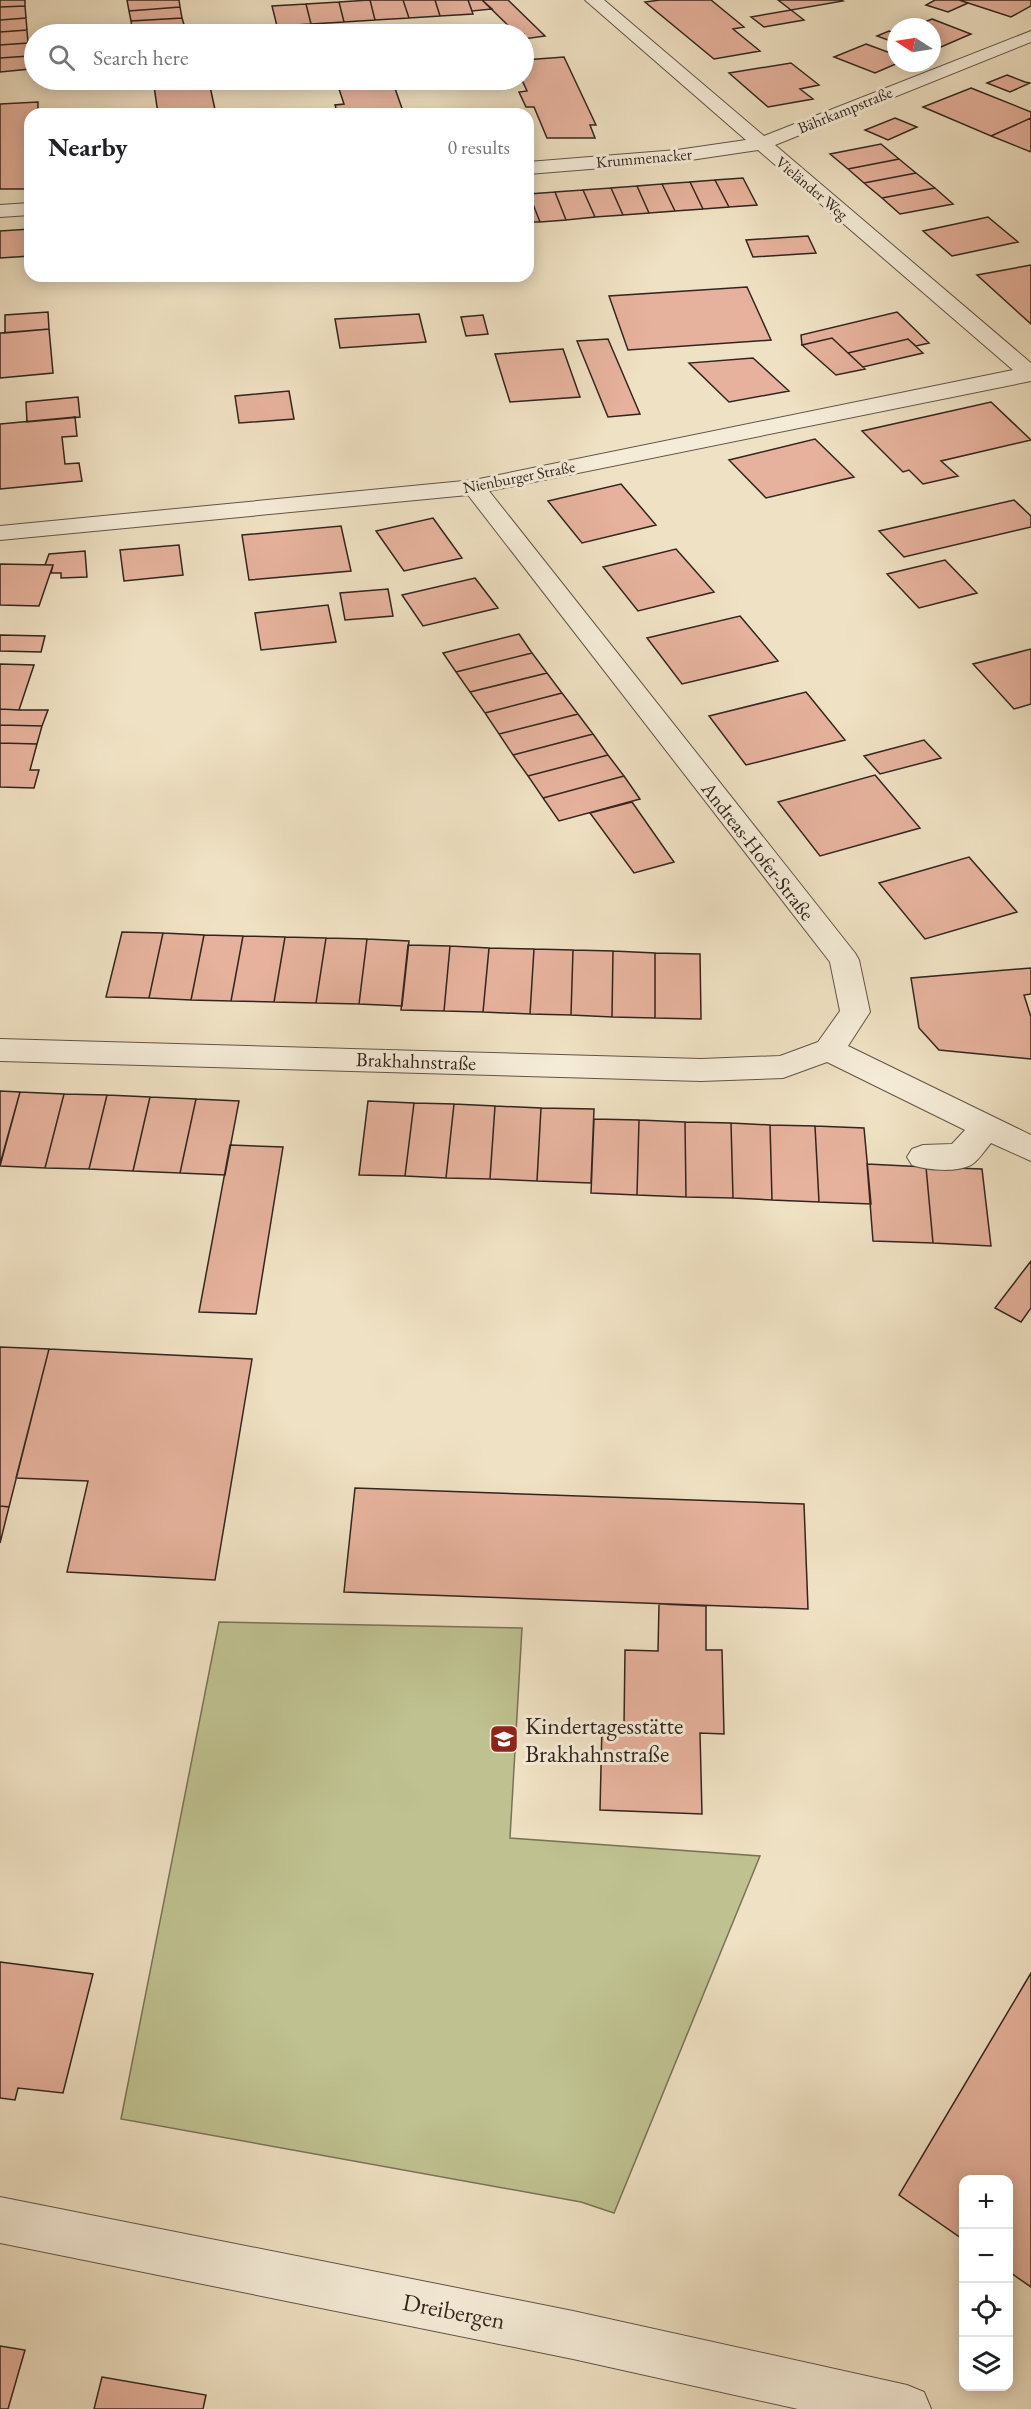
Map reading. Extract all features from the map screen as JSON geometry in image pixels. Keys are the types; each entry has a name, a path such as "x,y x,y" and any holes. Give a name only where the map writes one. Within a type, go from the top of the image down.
{"street":[{"name":"Vieländer Weg","path":"594,0 1031,374"},
{"name":"Bährkampstraße","path":"760,144 1031,36"},
{"name":"Krummenacker","path":"534,168 676,156 760,144"},
{"path":"0,211 24,209"},
{"name":"Nienburger Straße","path":"0,532 474,487 1031,374"},
{"name":"Andreas-Hofer-Straße","path":"474,487 844,960 855,1012 829,1050"},
{"name":"Brakhahnstraße","path":"0,1050 701,1070 783,1067 829,1050"},
{"path":"829,1050 1031,1149"},
{"path":"923,1157 961,1156 986,1127"},
{"name":"Dreibergen","path":"0,2220 573,2335 907,2409"}],"green space":[{"path":"219,1622 522,1628 510,1838 760,1856 614,2213 581,2202 121,2119"}],"building":[{"path":"0,0 25,0 25,6 0,7"},
{"path":"127,0 179,0 180,7 129,11"},
{"path":"370,0 375,20 344,22 339,2"},
{"path":"370,0 403,0 409,18 375,20"},
{"path":"403,0 435,0 440,16 409,18"},
{"path":"435,0 468,0 473,14 440,16"},
{"path":"468,0 482,0 492,9 472,11"},
{"path":"482,0 508,0 533,24 507,24"},
{"path":"711,0 744,27 733,29 760,51 714,59 645,2"},
{"path":"778,0 841,0 843,1 791,10"},
{"path":"935,0 959,0 968,3 948,12 926,5"},
{"path":"959,0 1031,0 1031,6 1011,17"},
{"path":"339,2 344,22 311,24 306,4"},
{"path":"306,4 311,24 276,24 272,6"},
{"path":"25,6 26,18 0,20 0,7"},
{"path":"180,7 182,18 131,21 129,11"},
{"path":"791,10 804,20 764,27 751,17"},
{"path":"26,18 26,24 24,24 24,30 0,32 0,20"},
{"path":"182,18 184,24 131,24 131,21"},
{"path":"941,22 971,34 941,47"},
{"path":"534,25 545,36 534,38"},
{"path":"24,30 24,43 0,45 0,32"},
{"path":"887,32 887,40 877,36"},
{"path":"24,43 24,56 0,58 0,45"},
{"path":"866,44 887,52 887,68 875,73 834,57"},
{"path":"24,56 24,70 0,72 0,58"},
{"path":"564,57 596,125 590,125 595,138 547,138 534,107 526,107 519,92 534,90 534,59"},
{"path":"791,63 819,85 800,89 813,99 768,107 729,73"},
{"path":"1007,75 1030,83 1010,92 987,83"},
{"path":"971,88 1031,112 1031,118 991,136 923,107"},
{"path":"155,90 211,90 215,108 157,108"},
{"path":"339,90 396,90 402,108 336,108 335,105 344,104"},
{"path":"38,102 38,108 24,108 24,189 0,189 0,104"},
{"path":"895,118 917,127 888,140 865,130"},
{"path":"1031,118 1031,152 991,136"},
{"path":"881,144 899,159 848,169 830,154"},
{"path":"899,159 916,173 864,183 848,169"},
{"path":"916,173 935,188 882,198 864,183"},
{"path":"743,178 757,205 729,207 715,180"},
{"path":"715,180 729,207 703,209 690,182"},
{"path":"690,182 703,209 675,211 662,184"},
{"path":"662,184 675,211 649,213 637,186"},
{"path":"637,186 649,213 623,215 611,188"},
{"path":"611,188 623,215 595,217 583,190"},
{"path":"935,188 953,204 900,214 882,198"},
{"path":"583,190 595,217 566,220 555,192"},
{"path":"555,192 566,220 540,222 534,207 534,194"},
{"path":"534,207 540,222 534,222"},
{"path":"988,217 1018,242 952,256 923,231"},
{"path":"24,229 24,256 0,258 0,231"},
{"path":"808,236 816,253 753,257 746,240"},
{"path":"1031,265 1031,324 977,275"},
{"path":"747,287 771,340 628,350 609,296"},
{"path":"48,312 49,329 5,333 5,315"},
{"path":"897,312 929,343 916,346 908,339 848,353 832,338 802,345 801,335"},
{"path":"419,314 426,342 340,348 335,319"},
{"path":"483,315 488,334 466,336 461,317"},
{"path":"49,329 53,373 0,378 0,333"},
{"path":"832,338 865,369 836,375 802,345"},
{"path":"608,339 640,414 608,417 577,341"},
{"path":"908,339 923,353 863,367 848,353"},
{"path":"563,349 580,397 510,402 495,354"},
{"path":"753,358 789,391 729,402 689,363"},
{"path":"289,391 294,419 239,423 235,396"},
{"path":"78,397 80,417 27,422 26,402"},
{"path":"991,402 1031,440 941,461 958,476 923,484 909,470 903,472 862,431"},
{"path":"75,417 77,436 62,437 65,464 79,463 82,481 0,489 0,424"},
{"path":"815,439 854,477 766,498 729,460"},
{"path":"621,484 656,525 582,543 548,501"},
{"path":"1014,500 1031,516 1031,527 904,557 879,531"},
{"path":"433,518 462,558 404,571 376,531"},
{"path":"341,526 351,571 249,580 242,535"},
{"path":"179,545 183,575 124,581 120,550"},
{"path":"676,549 714,592 638,611 603,567"},
{"path":"85,551 87,577 61,578 61,573 51,573 53,565 45,565 49,554"},
{"path":"945,560 977,593 919,608 887,574"},
{"path":"0,564 53,565 39,606 0,605"},
{"path":"475,578 498,608 423,626 402,595"},
{"path":"388,589 393,616 345,620 340,593"},
{"path":"328,605 336,642 261,650 255,613"},
{"path":"740,616 778,661 682,684 647,638"},
{"path":"519,634 532,653 456,672 443,653"},
{"path":"0,635 45,636 41,652 0,651"},
{"path":"1031,649 1031,704 1014,709 973,664"},
{"path":"532,653 547,673 470,692 456,672"},
{"path":"0,664 34,665 19,710 0,709"},
{"path":"547,673 562,693 485,713 470,692"},
{"path":"806,692 845,740 746,765 709,716"},
{"path":"562,693 578,714 499,734 485,713"},
{"path":"0,709 48,710 42,726 0,725"},
{"path":"578,714 593,734 513,755 499,734"},
{"path":"0,725 42,726 37,744 0,743"},
{"path":"593,734 608,755 528,776 513,755"},
{"path":"924,740 941,758 880,774 864,756"},
{"path":"0,743 37,744 30,770 39,770 34,788 0,787"},
{"path":"608,755 624,776 543,798 528,776"},
{"path":"875,775 920,828 820,856 778,802"},
{"path":"624,776 640,799 559,821 543,798"},
{"path":"632,802 674,862 634,873 590,813"},
{"path":"969,857 1017,912 925,939 879,883"},
{"path":"122,932 163,933 149,998 106,997"},
{"path":"163,933 204,935 191,1000 149,998"},
{"path":"204,935 243,936 231,1001 191,1000"},
{"path":"243,936 285,937 274,1002 231,1001"},
{"path":"285,937 326,938 316,1003 274,1002"},
{"path":"326,938 367,939 359,1004 316,1003"},
{"path":"367,939 409,941 402,1006 359,1004"},
{"path":"408,945 450,946 444,1011 401,1010"},
{"path":"450,946 489,948 483,1012 444,1011"},
{"path":"489,948 534,949 530,1014 483,1012"},
{"path":"534,949 573,950 571,1015 530,1014"},
{"path":"573,950 613,951 612,1017 571,1015"},
{"path":"613,951 655,953 655,1018 612,1017"},
{"path":"655,953 700,954 701,1019 655,1018"},
{"path":"1031,968 1031,994 1024,995 1031,1017 1031,1059 939,1050 919,1028 911,978"},
{"path":"0,1091 20,1092 0,1164"},
{"path":"20,1092 64,1094 45,1168 0,1166"},
{"path":"64,1094 107,1095 89,1169 45,1168"},
{"path":"107,1095 150,1097 133,1171 89,1169"},
{"path":"150,1097 196,1099 180,1173 133,1171"},
{"path":"196,1099 239,1101 225,1175 180,1173"},
{"path":"368,1101 414,1103 405,1176 359,1175"},
{"path":"414,1103 454,1104 446,1178 405,1176"},
{"path":"454,1104 495,1106 490,1179 446,1178"},
{"path":"495,1106 541,1108 537,1181 490,1179"},
{"path":"541,1108 594,1109 591,1183 537,1181"},
{"path":"594,1119 639,1120 637,1195 591,1193"},
{"path":"639,1120 685,1122 686,1197 637,1195"},
{"path":"685,1122 731,1123 733,1198 686,1197"},
{"path":"731,1123 770,1125 772,1200 733,1198"},
{"path":"770,1125 815,1126 819,1202 772,1200"},
{"path":"815,1126 864,1128 871,1204 819,1202"},
{"path":"230,1145 283,1147 256,1314 199,1312"},
{"path":"867,1164 926,1167 933,1243 873,1241"},
{"path":"926,1167 982,1169 991,1246 933,1243"},
{"path":"1031,1261 1031,1308 1021,1322 995,1308"},
{"path":"0,1347 49,1349 9,1507 0,1506"},
{"path":"49,1349 252,1359 215,1580 67,1572 88,1481 16,1478"},
{"path":"355,1488 804,1504 808,1609 344,1592"},
{"path":"0,1506 9,1507 0,1543"},
{"path":"659,1604 706,1606 706,1650 722,1650 724,1734 700,1733 702,1814 600,1810 602,1725 624,1726 625,1650 658,1651"},
{"path":"0,1962 93,1974 63,2093 18,2088 15,2100 0,2098"},
{"path":"1031,1973 1031,2287 1013,2274 1013,2175 959,2175 959,2237 899,2195"},
{"path":"0,2346 25,2350 8,2409 0,2409"},
{"path":"102,2377 206,2395 203,2409 94,2409"}],"place":[{"name":"Kindertagesstätte Brakhahnstraße","path":"504,1739"}]}
